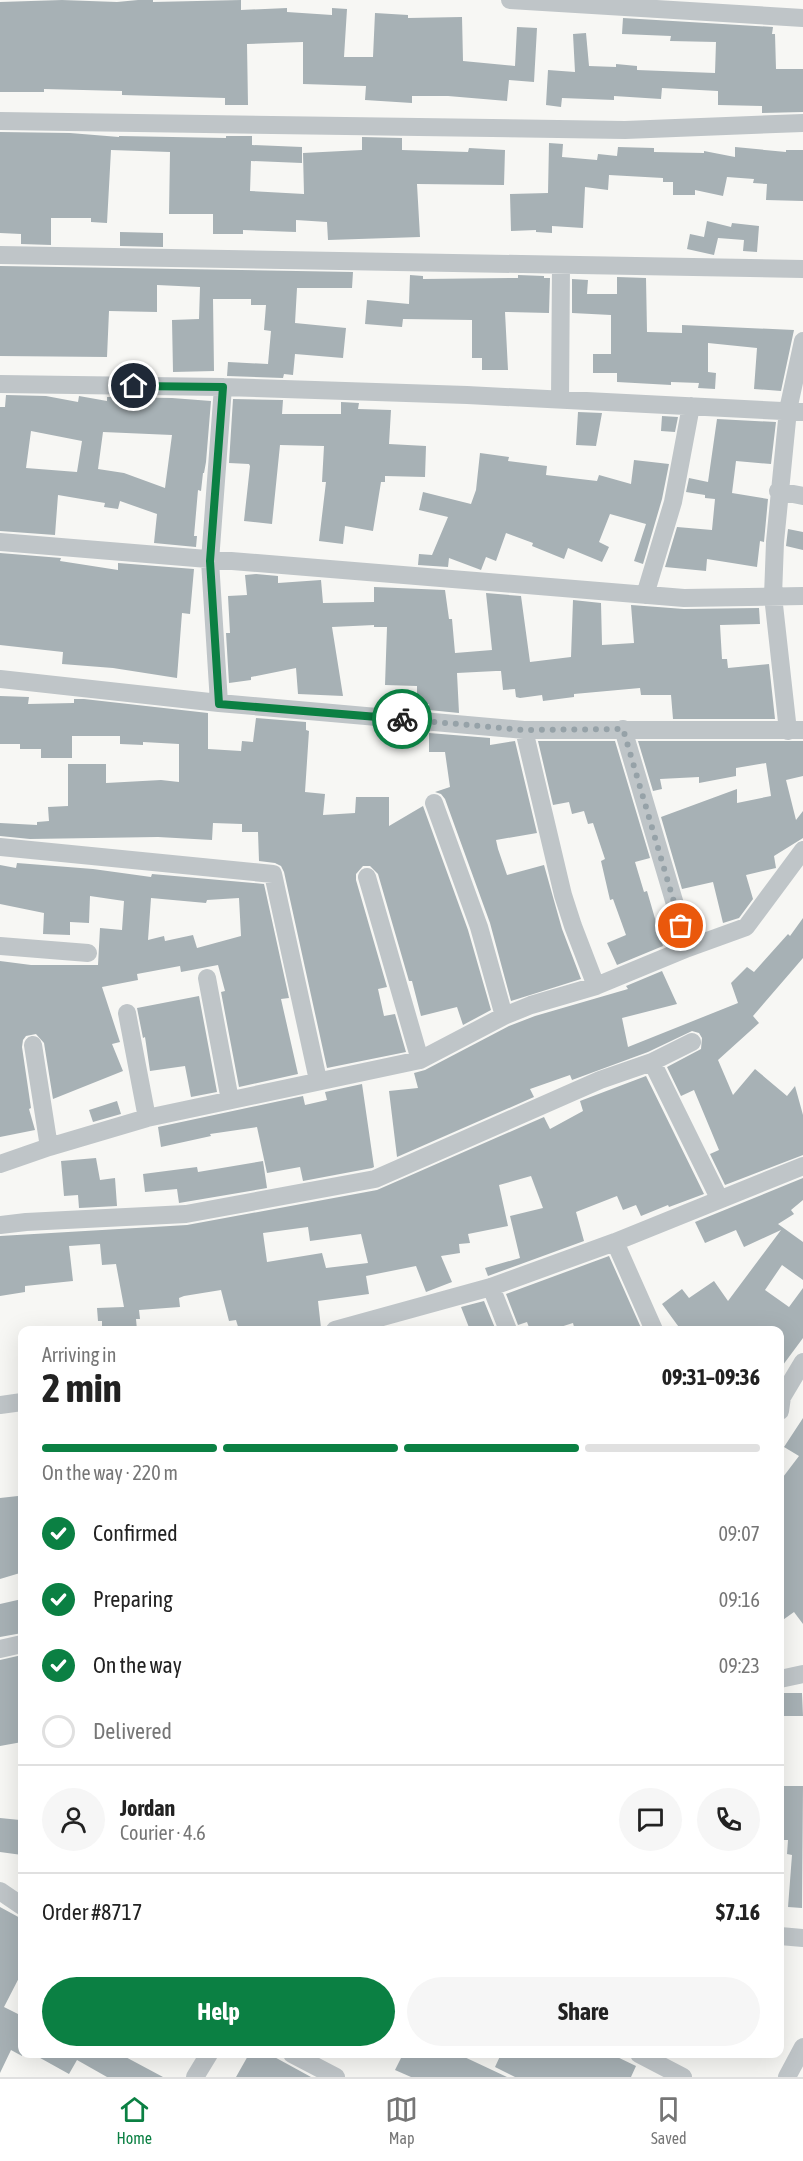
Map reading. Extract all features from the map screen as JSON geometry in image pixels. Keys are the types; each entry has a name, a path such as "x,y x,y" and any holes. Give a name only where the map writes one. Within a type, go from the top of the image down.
{"street":[{"path":"510,0 803,18"},
{"path":"0,121 625,130 803,123"},
{"path":"0,255 803,268"},
{"path":"560,400 561,265"},
{"path":"0,679 219,704 524,730 795,731 772,596 778,491 795,411 803,341"},
{"path":"0,384 223,387 795,411"},
{"path":"219,704 210,561 223,387"},
{"path":"645,595 673,501 691,406"},
{"path":"778,491 803,496"},
{"path":"0,542 210,561 684,598 803,596"},
{"path":"623,729 688,948"},
{"path":"524,730 563,895 596,986"},
{"path":"434,803 479,927 504,1016"},
{"path":"0,847 273,874 318,1080"},
{"path":"0,1164 147,1118 420,1060 504,1016 531,1005 596,986 746,927 803,850"},
{"path":"367,877 420,1060"},
{"path":"0,946 88,952"},
{"path":"207,978 230,1100"},
{"path":"127,1013 147,1118"},
{"path":"0,1226 26,1222 186,1214 375,1179 600,1080 652,1062 692,1042"},
{"path":"33,1045 49,1147"},
{"path":"652,1062 719,1198"},
{"path":"350,1326 491,1287 615,1242 719,1198 803,1166"},
{"path":"615,1242 652,1326"},
{"path":"491,1287 506,1326"},
{"path":"784,1394 803,1362"},
{"path":"0,1405 18,1403"},
{"path":"0,1649 18,1645"},
{"path":"784,1678 803,1674"},
{"path":"0,1890 18,1890"},
{"path":"0,1890 18,1903"},
{"path":"784,1936 803,1938"},
{"path":"786,2077 803,2047"},
{"path":"195,2077 206,2058"},
{"path":"300,2058 336,2077"},
{"path":"647,2058 683,2077"}],"building":[{"path":"62,0 117,2 153,0 153,2 241,0 241,10 287,8 287,12 332,15 332,8 347,9 344,57 373,57 375,13 408,15 408,18 462,17 463,61 515,66 517,27 537,28 534,82 509,80 507,101 448,96 412,96 412,103 365,100 366,86 303,84 303,42 247,44 248,105 225,105 225,98 122,95 122,91 44,89 44,92 0,92 0,2"},
{"path":"623,18 773,27 776,69 803,69 803,112 762,113 762,106 718,105 718,91 662,88 661,99 614,96 614,100 562,98 561,107 546,105 548,70 575,72 573,34 586,33 589,66 616,67 616,64 637,66 637,70 715,73 716,42 670,41 671,36 622,34"},
{"path":"0,132 70,133 119,137 226,138 226,136 252,136 252,145 302,147 302,163 251,161 250,191 304,194 303,153 362,150 362,137 402,138 402,150 468,152 469,148 505,150 504,185 417,184 420,237 328,240 327,222 296,220 296,232 243,230 243,234 213,234 213,214 169,214 170,152 111,150 107,223 91,222 91,218 51,218 51,245 21,244 21,234 0,233"},
{"path":"549,143 563,144 562,157 597,160 598,154 617,156 618,147 654,148 654,152 704,153 704,151 735,157 735,147 786,152 786,150 803,150 803,201 766,200 767,184 753,183 754,179 727,177 723,196 695,190 695,195 673,195 673,182 663,182 663,178 609,175 608,190 585,187 583,228 552,226 552,233 536,232 536,230 511,231 510,194 548,193"},
{"path":"707,221 731,227 732,223 759,226 757,252 743,251 744,240 718,238 714,255 687,249 690,234 704,237"},
{"path":"120,232 163,233 163,247 120,246"},
{"path":"0,266 353,272 352,288 297,288 295,323 346,328 343,358 295,354 293,375 284,374 283,378 227,376 228,362 268,364 271,331 264,330 266,305 251,305 251,299 213,299 214,371 173,372 172,320 199,319 200,287 157,285 157,312 109,311 107,357 0,356"},
{"path":"410,275 423,276 423,279 544,276 544,278 550,278 549,313 505,312 508,370 482,370 482,358 472,358 472,320 403,319 402,327 365,324 367,300 409,304"},
{"path":"617,277 646,278 647,332 682,333 682,325 794,330 781,391 754,389 757,348 708,343 708,372 716,373 715,389 698,388 699,383 671,382 671,385 617,382 617,373 593,373 593,354 611,354 611,315 572,313 572,279 588,280 587,294 617,294"},
{"path":"6,395 46,396 78,402 79,396 107,401 107,397 211,401 206,462 201,491 198,490 194,536 197,536 196,547 154,543 157,514 120,501 118,509 104,507 105,503 58,495 55,535 0,531 0,407 5,407","holes":["31,431 82,441 77,472 26,468","103,432 172,435 165,488 124,473 98,469"]},
{"path":"233,399 283,400 282,414 341,414 341,402 359,403 358,409 391,410 389,444 426,446 425,477 385,476 385,482 381,482 373,531 345,526 343,544 319,541 326,482 322,482 324,446 280,445 272,524 244,521 250,466 249,464 229,463"},
{"path":"578,412 602,413 596,446 576,445"},
{"path":"662,416 678,417 675,432 661,431"},
{"path":"717,419 776,422 771,464 736,461 732,493 768,499 764,542 760,541 757,567 707,559 706,571 665,567 677,527 712,530 715,499 686,492 689,478 708,482"},
{"path":"480,453 509,457 508,461 547,466 546,475 597,481 599,475 631,484 634,460 669,464 662,499 643,564 634,561 646,524 610,514 599,542 609,547 602,562 568,548 564,559 532,546 533,543 506,533 496,561 486,557 481,570 449,558 448,567 418,565 419,554 432,555 448,517 419,510 423,492 471,504 476,490"},
{"path":"788,529 803,532 803,550 786,546"},
{"path":"0,553 61,558 60,561 118,570 118,563 194,569 190,614 182,613 177,678 113,668 62,664 63,652 0,645"},
{"path":"245,575 278,576 278,583 321,580 323,603 374,602 374,587 445,590 449,619 452,619 455,653 492,650 486,593 521,596 530,662 571,657 573,600 601,603 602,645 634,643 631,605 684,609 759,608 760,624 720,625 722,659 727,659 728,668 769,664 775,719 673,719 671,695 641,695 640,688 574,694 574,697 543,701 542,695 520,698 516,697 515,689 503,690 501,671 457,673 459,713 429,710 429,704 417,704 417,686 385,685 387,627 374,627 374,625 332,627 343,696 298,694 296,668 251,677 251,680 229,683 226,633 230,633 228,596 247,595"},
{"path":"0,696 29,697 28,704 74,703 74,699 84,699 208,713 208,749 241,751 242,741 253,742 256,718 306,722 306,730 309,731 305,792 325,794 323,815 355,813 356,797 389,797 389,826 423,806 468,930 491,1010 463,1025 457,1007 421,1016 378,874 370,866 363,866 356,874 356,880 387,987 378,989 384,1016 395,1014 406,1052 327,1068 284,872 281,866 275,863 259,861 258,832 242,832 242,824 213,823 212,840 158,837 30,839 0,836 0,823 37,825 37,822 49,821 48,807 68,806 68,764 106,764 106,783 161,780 179,782 179,744 143,742 143,745 120,744 120,736 72,736 72,758 41,758 41,749 20,749 20,744 0,744"},
{"path":"429,733 490,738 490,745 515,741 537,833 496,840 498,849 507,875 544,865 562,929 581,979 511,1001 490,923 445,799 441,794 435,792 450,787 445,752 429,752"},
{"path":"538,741 615,741 650,858 635,862 644,892 647,891 663,946 617,965 607,943 626,935 613,899 610,900 601,861 605,859 593,823 588,824 584,811 572,814 569,802 553,805"},
{"path":"638,741 803,741 803,776 786,780 796,820 803,811 803,838 774,856 776,868 746,875 753,899 739,918 723,923 713,882 682,889 661,817 737,789 737,803 771,796 766,763 736,768 736,776 699,783 699,777 660,779 662,789 653,791"},
{"path":"17,863 93,869 151,877 152,874 264,884 289,998 281,999 298,1074 239,1087 221,992 225,991 218,965 181,972 180,966 137,974 138,980 102,987 120,1042 112,1044 123,1071 53,1099 44,1043 36,1034 26,1036 22,1047 31,1108 29,1109 35,1130 0,1137 0,961 31,965 98,965 100,928 122,930 124,901 90,896 89,923 70,922 70,935 43,934 44,913 0,904 0,865 16,868","holes":["151,898 206,903 207,900 239,898 241,936 197,948 193,935 165,941 164,936 148,940"]},
{"path":"803,918 803,958 753,1016 759,1023 718,1060 733,1095 755,1069 787,1096 795,1086 803,1115 803,1155 725,1185 710,1154 719,1150 694,1090 681,1096 667,1067 701,1049 702,1038 699,1033 692,1031 648,1052 572,1080 570,1075 530,1089 534,1097 397,1157 389,1091 418,1088 414,1073 425,1070 509,1026 535,1016 628,989 626,986 662,971 677,1004 622,1018 628,1047 738,1003 731,983 747,967 754,972 788,934 790,936"},
{"path":"199,996 217,1092 191,1097 185,1066 150,1071 145,1037 143,1038 137,1008"},
{"path":"646,1076 704,1194 641,1216 636,1205 623,1210 617,1196 576,1212 584,1241 488,1276 485,1268 520,1258 510,1216 543,1208 531,1176 499,1185 508,1226 468,1234 470,1243 459,1244 460,1253 441,1256 452,1282 426,1292 416,1266 366,1276 369,1294 318,1301 321,1326 238,1326 236,1320 229,1321 221,1290 179,1298 180,1307 139,1310 140,1319 136,1319 137,1326 102,1326 102,1321 98,1321 97,1308 124,1307 116,1264 102,1265 100,1244 69,1246 73,1281 25,1286 25,1292 0,1296 0,1236 187,1225 377,1190 544,1117 550,1129 583,1111 580,1101","holes":["308,1227 310,1241 361,1234 368,1263 326,1268 322,1253 267,1262 263,1233"]},
{"path":"362,1084 374,1167 372,1168 303,1181 300,1167 267,1173 257,1127 210,1134 211,1136 161,1147 158,1127 303,1096 305,1105 327,1100 325,1092"},
{"path":"117,1101 121,1114 93,1122 89,1110"},
{"path":"96,1158 100,1180 115,1178 117,1206 79,1208 78,1195 64,1196 61,1161"},
{"path":"263,1161 267,1188 179,1203 177,1189 145,1192 143,1174 197,1167 198,1172"},
{"path":"803,1178 803,1200 791,1210 794,1214 778,1224 803,1242 803,1280 782,1265 765,1290 789,1307 803,1288 803,1338 784,1364 784,1326 678,1326 662,1304 682,1289 689,1298 714,1281 728,1301 781,1230 744,1247 736,1230 705,1243 695,1222"},
{"path":"609,1256 640,1326 574,1326 573,1323 564,1326 528,1326 527,1322 518,1325 506,1294"},
{"path":"484,1301 494,1326 468,1326 461,1307"},
{"path":"803,1418 803,1624 794,1612 784,1619 784,1476 799,1456 784,1447"},
{"path":"18,1496 18,1574 0,1579 0,1498"},
{"path":"18,1600 18,1634 0,1637 0,1604"},
{"path":"18,1656 18,1743 0,1746 0,1660"},
{"path":"784,1693 802,1693 803,1716 784,1716"},
{"path":"784,1786 803,1786 802,1908 788,1907 792,1855 787,1854 788,1840 784,1840"},
{"path":"0,1818 18,1820 18,1854 0,1852"},
{"path":"0,1907 18,1917 18,1980 4,2007 18,2014 18,2054 11,2050 0,2073"},
{"path":"40,2058 127,2058 163,2077 107,2077 77,2060 69,2074"},
{"path":"247,2058 276,2058 311,2077 236,2077"},
{"path":"401,2058 467,2058 507,2077 411,2077 395,2070"},
{"path":"499,2058 619,2058 636,2066 631,2077 515,2077 495,2067"}],"way so far":[{"path":"402,719 524,730 623,729 681,926"}],"route":[{"path":"134,386 223,387 210,561 219,704 402,719"}]}
